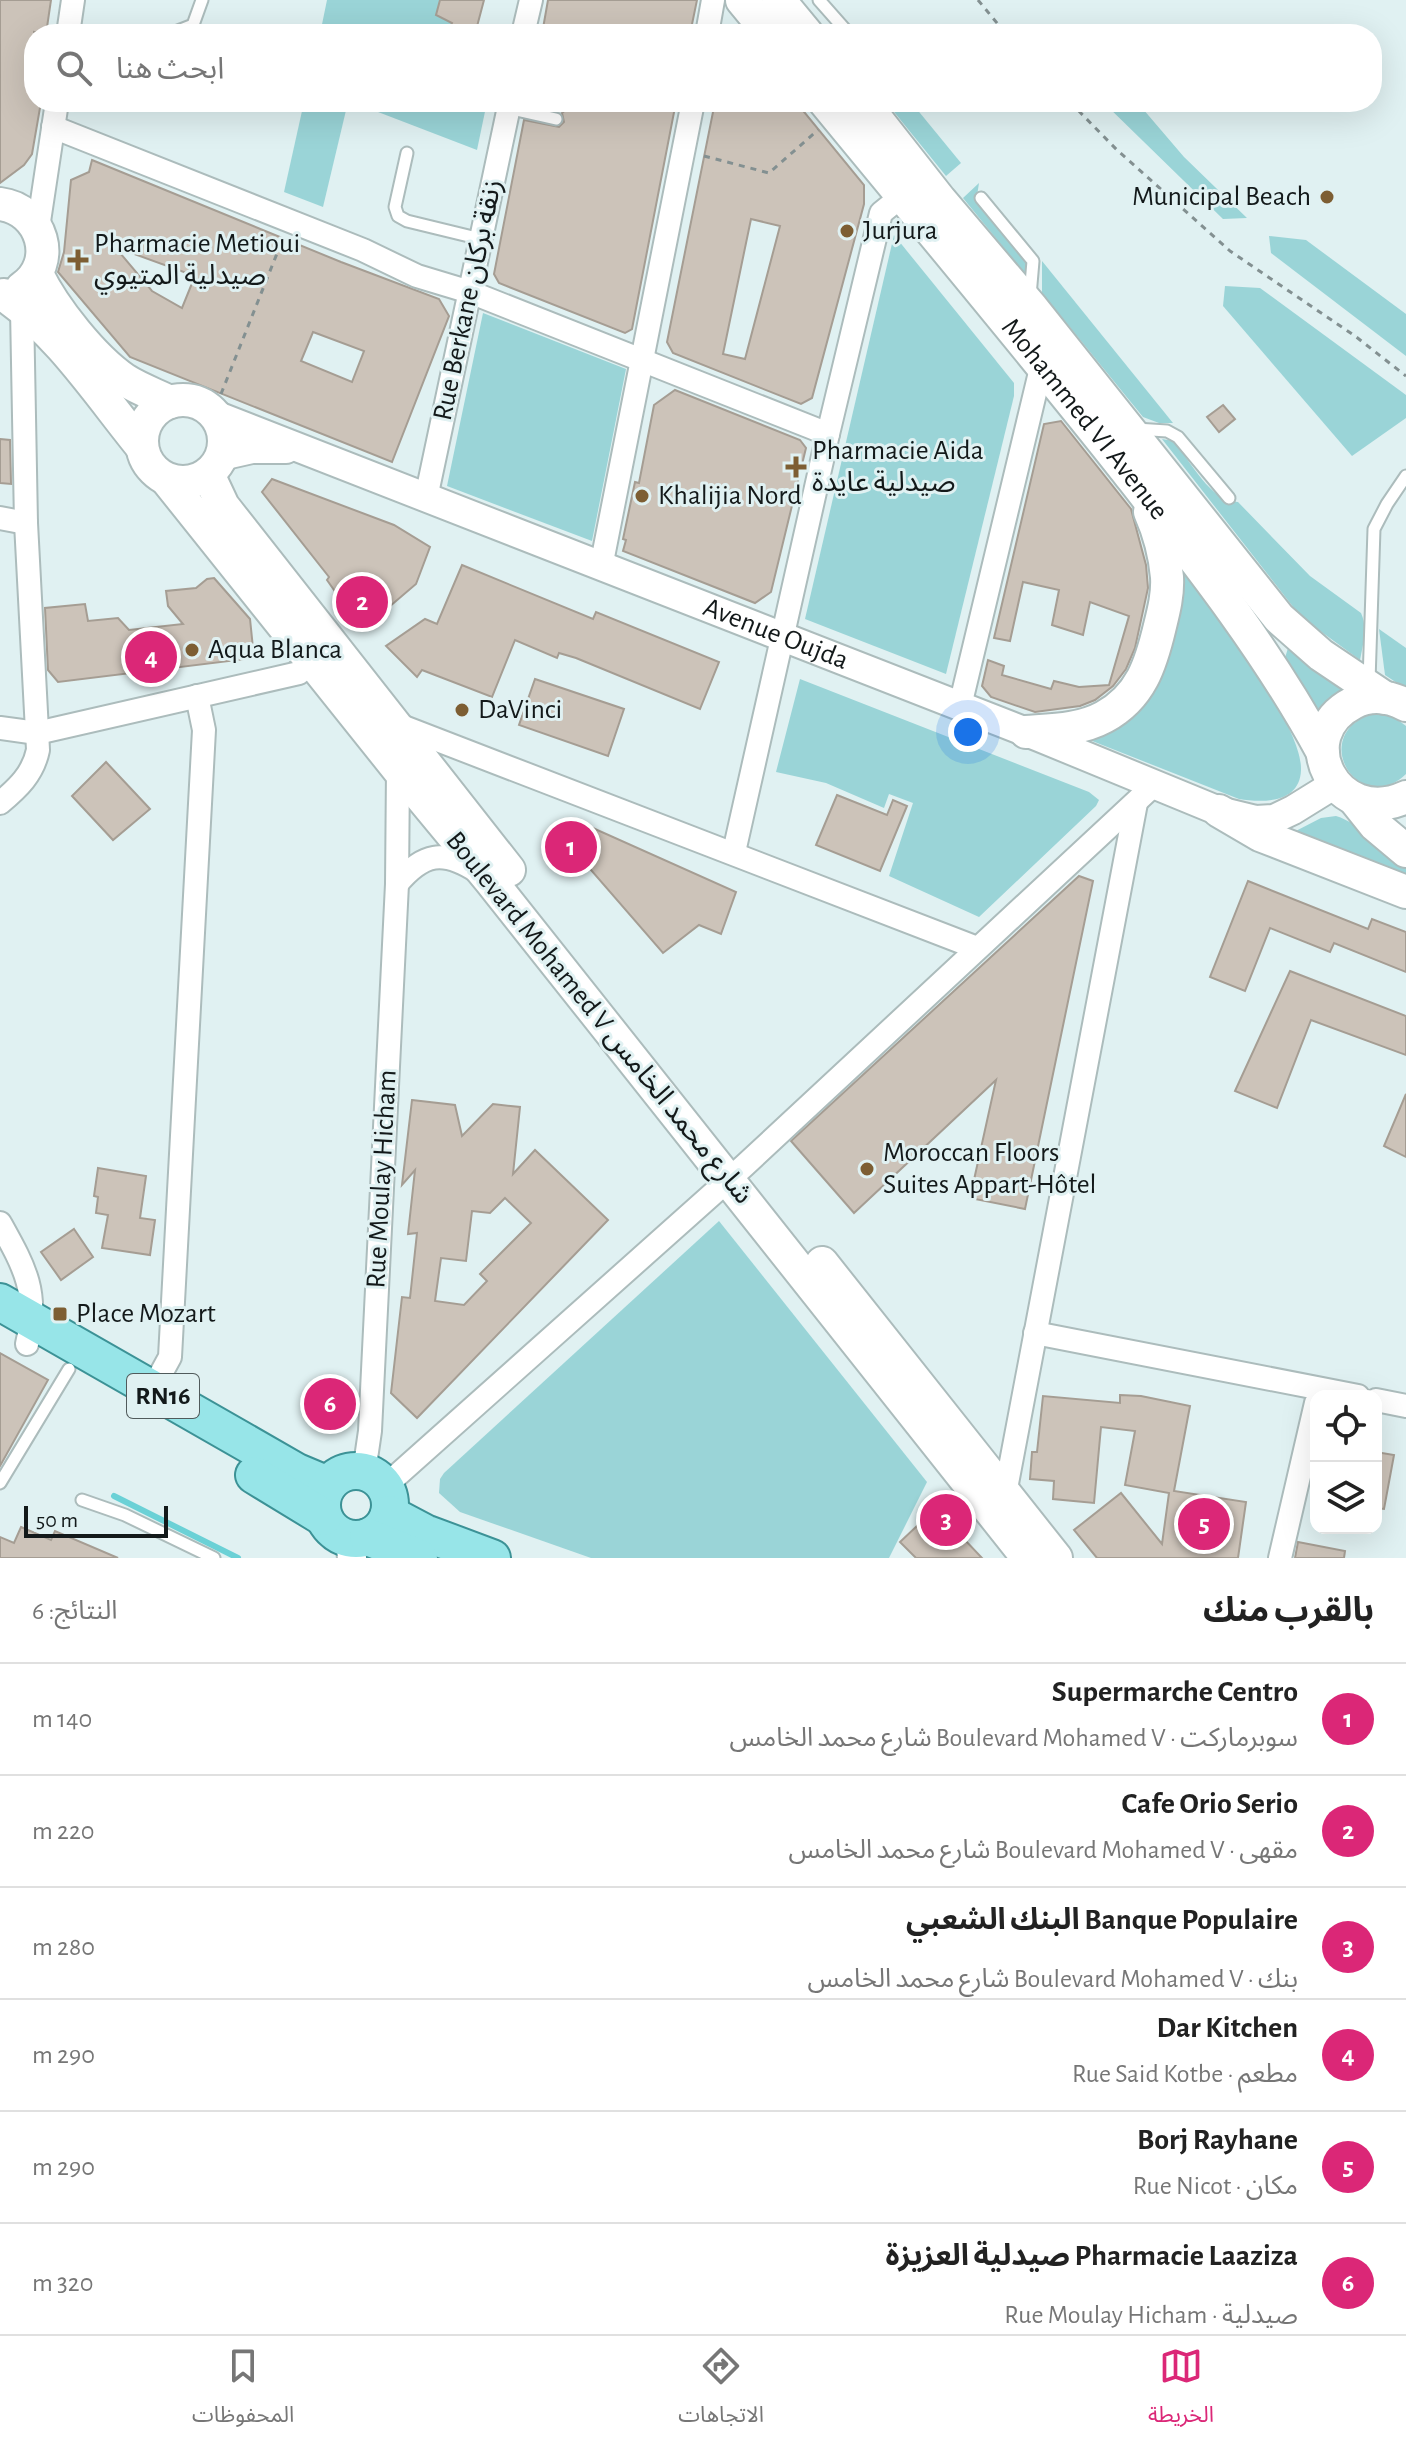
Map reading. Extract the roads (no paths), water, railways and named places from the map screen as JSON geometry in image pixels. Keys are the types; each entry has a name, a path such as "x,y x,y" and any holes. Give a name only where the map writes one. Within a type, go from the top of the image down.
{"main road":[{"path":"742,0 762,24"},
{"path":"779,0 799,24"},
{"name":"Mohammed VI Avenue","path":"871,112 940,200 1030,305 1279,618 1321,655 1387,696"},
{"name":"Mohammed VI Avenue","path":"824,114 902,196 1142,490 1234,612 1345,792 1375,825 1406,851"},
{"path":"6,205 31,219 43,243 43,259 37,274 9,300 80,370 142,447 150,467 167,480 181,483 196,481 215,465 224,435 217,407 180,400 170,402 152,413 145,423 142,447"},
{"path":"37,274 59,310 110,368 127,381 170,402"},
{"name":"Boulevard Mohamed V شارع محمد الخامس","path":"215,465 223,506 392,722 1028,1558"},
{"name":"Boulevard Mohamed V شارع محمد الخامس","path":"167,480 398,769 1056,1558"},
{"path":"1026,732 1068,729 1096,721 1126,701 1146,676 1166,601 1167,578 1158,534 1142,490"},
{"path":"1323,753 1325,735 1333,720 1345,708 1360,699 1387,696"},
{"path":"1345,792 1373,805 1392,803 1406,797"},
{"path":"1219,811 1260,835 1406,892"},
{"name":"RN16","path":"0,1302 20,1331 69,1369 357,1514 425,1533 492,1558"},
{"name":"RN16","path":"20,1331 152,1390 297,1472 419,1558"}],"street":[{"path":"69,24 73,0"},
{"path":"525,24 531,0"},
{"path":"709,24 713,0"},
{"path":"38,228 55,112"},
{"name":"Rue Berkane زنقة بركان","path":"426,498 508,112"},
{"path":"601,567 691,112"},
{"path":"53,127 363,250 417,276 470,292 828,434"},
{"path":"6,205 33,182 49,155"},
{"path":"734,852 881,213 902,196"},
{"path":"0,803 20,786 30,772 38,750 26,523 9,300"},
{"path":"960,706 1042,364"},
{"name":"Avenue Oujda","path":"217,407 303,450 1026,732 1145,794 1256,820 1274,819 1345,792"},
{"path":"215,465 262,448 303,450"},
{"path":"0,518 26,523"},
{"path":"0,728 37,733 299,673 312,661"},
{"path":"152,1390 170,1357 171,1342 204,730 197,696"},
{"path":"392,722 977,948"},
{"name":"Rue Moulay Hicham","path":"357,1514 370,1431 397,884 398,769"},
{"path":"357,1514 736,1173 1145,794"},
{"path":"1005,1494 1145,794"},
{"path":"397,884 411,867 436,856 451,858 490,880"},
{"path":"0,1223 17,1253 32,1300 20,1331"},
{"path":"1035,1333 1310,1394"},
{"path":"1382,1401 1406,1406"},
{"path":"1280,1558 1310,1430"}],"lane":[{"path":"193,24 202,0"},
{"path":"819,0 840,24"},
{"path":"532,112 556,119"},
{"path":"407,153 395,207 398,216 407,221 481,239"},
{"path":"981,198 1033,261 1030,305"},
{"path":"1127,429 1167,431 1178,437 1229,498"},
{"path":"1387,696 1374,529 1406,476"},
{"path":"0,1483 69,1369"},
{"path":"82,1500 125,1515 214,1558"}],"waterway":[{"path":"114,1496 238,1558"}],"place":[{"name":"Municipal Beach","path":"1327,197"},
{"name":"Jurjura","path":"847,231"},
{"name":"Pharmacie Metioui صيدلية المتيوي","path":"78,260"},
{"name":"Pharmacie Aida صيدلية عايدة","path":"796,467"},
{"name":"Khalijia Nord","path":"642,496"},
{"name":"Cafe Orio Serio","path":"362,602"},
{"name":"Aqua Blanca","path":"192,650"},
{"name":"Dar Kitchen","path":"151,657"},
{"name":"DaVinci","path":"462,710"},
{"name":"Supermarche Centro","path":"571,847"},
{"name":"Moroccan Floors Suites Appart-Hôtel","path":"867,1169"},
{"name":"Place Mozart","path":"60,1314"},
{"name":"Pharmacie Laaziza صيدلية العزيزة","path":"330,1404"},
{"name":"Banque Populaire البنك الشعبي","path":"946,1520"},
{"name":"Borj Rayhane","path":"1204,1524"}]}
